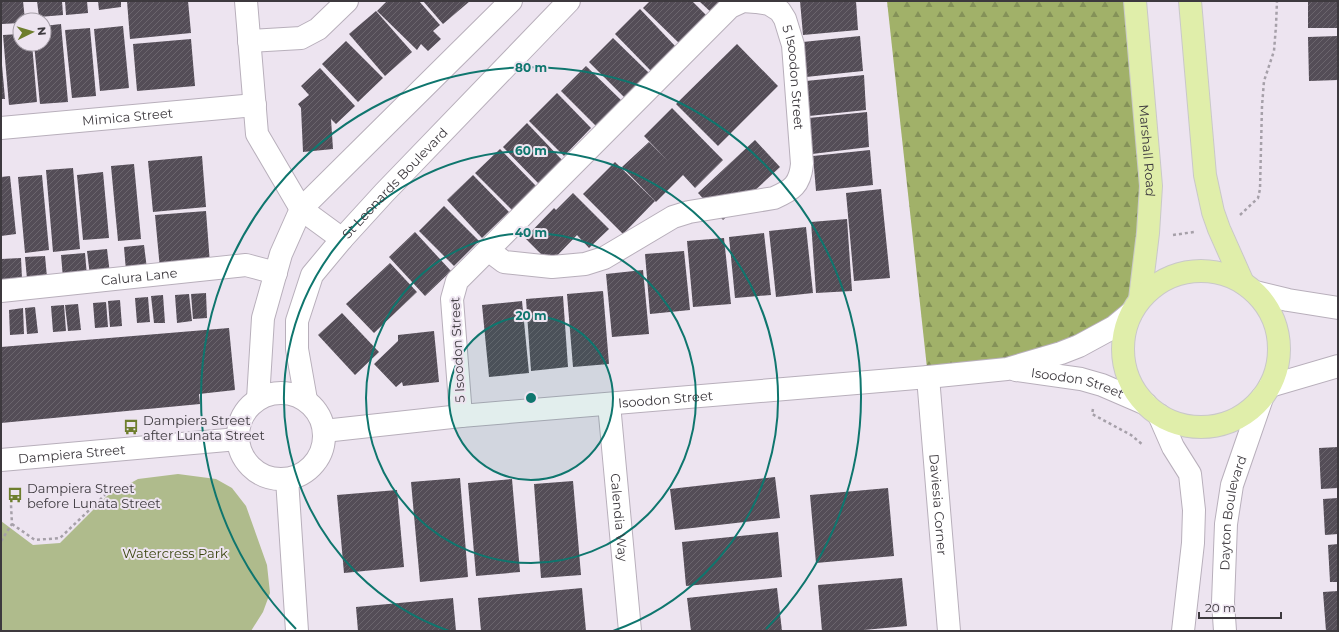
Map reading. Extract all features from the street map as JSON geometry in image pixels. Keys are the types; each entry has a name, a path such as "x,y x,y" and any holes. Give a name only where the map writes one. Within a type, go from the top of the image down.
{"main road":[{"name":"Marshall Road","path":"1135,1 1151,186 1148,233 1136,306 1125,328 1123,344 1124,361 1128,377 1135,392 1152,410"},
{"path":"1152,410 1173,422 1189,427 1206,428 1237,419 1251,410 1266,392 1279,362 1278,336 1270,312 1249,287 1219,229 1213,212 1204,175 1190,1"},
{"path":"1136,306 1152,288 1166,279 1180,273 1191,271 1213,271 1229,275 1249,287"}],"street":[{"path":"246,1 257,134 301,208 342,239"},
{"path":"249,41 301,38 318,29 347,1"},
{"path":"258,399 263,318 281,254 301,208 511,1"},
{"name":"St Leonards Boulevard","path":"306,400 297,349 297,321 312,275 342,239 569,1"},
{"name":"5 Isoodon Street","path":"461,416 452,299 457,281 730,7 743,1 756,2 769,4 780,11 785,20 793,45 802,164 801,176 796,184 786,193 774,198 689,212 673,217 604,258 586,264 552,267 504,262 488,250"},
{"name":"Mimica Street","path":"1,128 255,105"},
{"name":"Calura Lane","path":"1,290 246,265 276,273"},
{"path":"1249,287 1288,300 1338,308"},
{"name":"Isoodon Street","path":"324,431 461,416 1007,369 1079,346 1114,327 1136,306"},
{"path":"1266,392 1338,366"},
{"name":"Isoodon Street","path":"1007,369 1081,379 1102,385 1152,410"},
{"name":"Daviesia Corner","path":"928,377 949,631"},
{"path":"282,392 298,395 315,408 321,419 324,431 323,447 310,469 295,477 286,479 271,478 257,472 246,461 239,447 239,423 242,416 251,404 258,399 265,395 282,392"},
{"name":"Dayton Boulevard","path":"1226,631 1223,602 1226,524 1232,485 1266,392"},
{"name":"Calendia Way","path":"609,404 630,631"},
{"path":"1152,410 1190,474 1194,510 1193,543 1183,631"},
{"name":"Dampiera Street","path":"1,460 238,439"},
{"path":"286,479 297,631"}],"path":[{"path":"1219,229 1240,214 1258,198 1260,189 1264,81 1274,51 1276,1"},
{"path":"12,524 35,540 60,538 105,494"},
{"path":"1,541 12,524 10,505"}],"green space":[{"path":"887,1 1135,1 1146,253 1125,328 1079,346 928,377"},
{"name":"Watercress Park","path":"178,474 216,479 232,488 246,506 267,565 270,593 263,612 251,631 1,631 1,521 33,545 60,543 107,496 138,479"}],"building":[{"path":"1,1 23,1 24,12 12,12 12,23 2,24"},
{"path":"37,1 62,1 63,15 52,16 52,12 38,12"},
{"path":"65,1 87,1 88,13 66,15"},
{"path":"98,1 121,1 121,7 99,10"},
{"path":"127,1 188,1 191,33 130,39"},
{"path":"387,1 419,1 440,25 433,31 441,39 428,51 421,44 417,50 377,11"},
{"path":"423,1 470,1 443,24"},
{"path":"650,1 692,1 709,18 681,45 643,8"},
{"path":"699,1 728,1 714,15"},
{"path":"800,1 856,1 858,30 803,35"},
{"path":"1308,1 1338,1 1338,28 1308,28"},
{"path":"640,9 676,47 651,71 615,34"},
{"path":"376,11 412,52 385,76 349,34"},
{"path":"61,24 68,102 40,104 35,52 52,52 52,25"},
{"path":"123,26 129,88 100,91 94,29"},
{"path":"90,28 96,96 72,98 65,30"},
{"path":"12,34 12,52 33,52 37,102 9,105 3,35"},
{"path":"860,36 863,71 806,77 803,42"},
{"path":"1338,36 1338,80 1309,81 1308,37"},
{"path":"613,38 649,73 625,98 589,62"},
{"path":"191,39 195,86 137,91 133,44"},
{"path":"346,41 383,78 358,102 322,64"},
{"path":"737,44 778,86 718,146 676,104"},
{"path":"2,65 5,99 1,99"},
{"path":"586,66 623,102 598,128 561,91"},
{"path":"320,68 355,106 336,124 331,119 333,149 303,152 301,108 298,104 309,95 301,86"},
{"path":"864,75 866,110 809,116 806,81"},
{"path":"557,93 591,128 564,156 529,121"},
{"path":"672,108 723,160 695,188 683,175 656,202 622,167 649,142 668,161 644,136"},
{"path":"867,112 869,147 812,154 809,118"},
{"path":"527,123 563,161 539,184 503,147"},
{"path":"755,140 780,167 723,220 698,193"},
{"path":"500,149 536,186 512,210 475,173"},
{"path":"870,150 873,185 816,191 813,156"},
{"path":"202,156 206,207 153,212 148,161"},
{"path":"615,162 655,201 623,234 583,194"},
{"path":"134,164 141,239 118,241 111,166"},
{"path":"73,168 80,249 53,252 46,170"},
{"path":"103,172 109,238 83,240 77,175"},
{"path":"42,175 49,250 25,253 18,177"},
{"path":"473,175 509,212 482,238 447,200"},
{"path":"10,176 16,234 1,236 1,177"},
{"path":"881,189 890,278 854,281 846,193"},
{"path":"573,193 609,229 589,248 577,235 550,263 525,238 554,208 556,210"},
{"path":"444,206 479,241 454,266 419,231"},
{"path":"206,211 210,264 160,269 155,215"},
{"path":"847,219 852,291 816,293 811,222"},
{"path":"806,227 813,293 776,297 769,231"},
{"path":"415,232 451,271 425,296 389,257"},
{"path":"764,233 771,295 735,298 729,237"},
{"path":"724,238 731,304 693,307 687,241"},
{"path":"144,245 147,269 126,271 124,247"},
{"path":"107,249 110,274 90,276 87,251"},
{"path":"684,251 690,310 650,314 645,254"},
{"path":"85,253 87,276 63,278 61,255"},
{"path":"45,256 47,277 27,279 25,257"},
{"path":"21,258 22,279 2,281 1,259"},
{"path":"390,263 417,292 374,333 346,304"},
{"path":"643,270 649,334 612,337 606,274"},
{"path":"603,291 609,364 573,367 567,294"},
{"path":"206,293 207,318 193,319 191,294"},
{"path":"189,294 192,321 177,323 175,295"},
{"path":"163,295 165,323 154,323 151,296"},
{"path":"563,296 568,367 531,371 526,299"},
{"path":"148,297 150,322 137,323 135,298"},
{"path":"120,300 122,326 110,327 108,301"},
{"path":"522,301 529,373 489,377 482,305"},
{"path":"106,302 108,327 95,328 93,303"},
{"path":"78,304 81,330 68,331 65,305"},
{"path":"64,305 66,331 53,332 51,306"},
{"path":"35,307 38,333 27,334 25,308"},
{"path":"23,308 24,334 10,335 9,310"},
{"path":"342,313 379,352 355,375 318,335"},
{"path":"229,328 235,390 199,394 200,404 1,423 1,347"},
{"path":"434,331 439,382 403,386 402,382 396,387 374,364 398,341 398,335"},
{"path":"1338,447 1338,488 1321,489 1319,448"},
{"path":"775,477 780,518 675,530 670,489"},
{"path":"460,478 468,577 420,582 411,482"},
{"path":"512,479 520,572 476,576 468,483"},
{"path":"573,481 581,575 541,578 534,484"},
{"path":"888,488 894,556 816,563 810,495"},
{"path":"397,490 404,567 344,573 337,495"},
{"path":"1338,498 1338,534 1325,535 1323,499"},
{"path":"778,532 782,577 686,586 682,542"},
{"path":"1338,544 1338,582 1330,582 1328,545"},
{"path":"902,578 907,626 853,631 822,631 818,585"},
{"path":"582,588 586,631 481,631 478,598"},
{"path":"777,588 782,631 691,631 687,598"},
{"path":"1338,591 1338,631 1326,631 1323,592"},
{"path":"453,598 456,631 358,631 356,607"}],"place":[{"name":"Dampiera Street after Lunata Street","path":"131,427"},
{"name":"Dampiera Street before Lunata Street","path":"15,495"}]}
